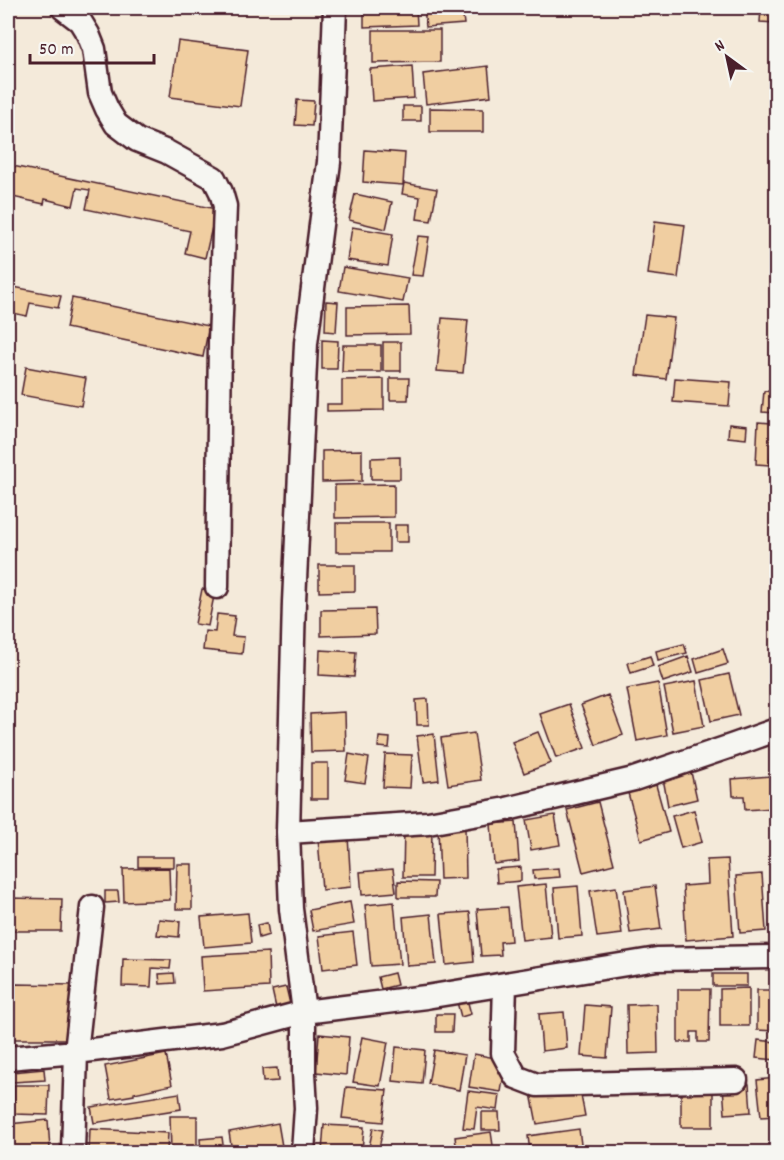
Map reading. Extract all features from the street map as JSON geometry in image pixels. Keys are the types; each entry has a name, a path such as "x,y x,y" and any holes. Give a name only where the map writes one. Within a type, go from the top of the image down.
{"street":[{"path":"63,8 80,21 88,34 94,49 100,93 116,123 137,140 167,152 214,178 225,206 220,341 218,587"},
{"path":"303,1152 306,1108 304,1012 291,909 288,832 294,602 306,343 329,162 335,8"},
{"path":"288,832 428,823 507,809 634,778 777,730"},
{"path":"73,1152 76,1052 92,907"},
{"path":"8,1058 222,1034 304,1012 426,998 657,960 777,957"},
{"path":"505,984 503,1053 516,1077 537,1085 736,1080"}],"building":[{"path":"364,8 416,8 417,25 364,27"},
{"path":"424,8 462,8 464,24 426,27"},
{"path":"761,9 776,10 776,23 760,22"},
{"path":"373,30 440,30 440,62 373,63"},
{"path":"178,41 248,50 240,106 170,97"},
{"path":"412,66 414,98 372,101 370,69"},
{"path":"488,66 491,96 426,104 423,74"},
{"path":"297,100 314,101 312,126 295,125"},
{"path":"403,106 421,106 421,121 403,121"},
{"path":"430,108 483,109 483,132 430,132"},
{"path":"365,150 405,153 403,185 363,182"},
{"path":"8,165 216,209 205,258 185,253 190,231 86,209 90,190 77,188 73,206 45,199 44,204 8,196"},
{"path":"404,183 437,189 431,221 417,219 420,197 402,194"},
{"path":"355,194 392,202 386,229 349,220"},
{"path":"655,221 685,225 678,278 648,274"},
{"path":"352,227 393,234 388,266 347,260"},
{"path":"418,236 429,237 423,276 411,275"},
{"path":"343,267 408,278 403,302 339,291"},
{"path":"8,286 61,296 58,308 30,303 27,316 8,312"},
{"path":"72,298 209,326 203,357 66,328"},
{"path":"326,301 338,302 336,332 325,331"},
{"path":"409,306 410,334 347,335 347,307"},
{"path":"645,315 674,318 666,379 636,375"},
{"path":"442,318 468,320 463,373 437,371"},
{"path":"322,340 338,341 337,369 322,369"},
{"path":"383,342 401,342 401,371 383,371"},
{"path":"343,345 381,345 381,372 342,372"},
{"path":"772,354 776,355 776,380 771,380"},
{"path":"26,367 86,378 81,406 21,395"},
{"path":"390,378 409,378 408,400 390,400"},
{"path":"675,378 731,382 729,406 673,402"},
{"path":"384,379 384,410 327,411 327,404 342,404 342,380"},
{"path":"764,391 776,392 776,413 762,412"},
{"path":"758,422 772,423 770,465 756,464"},
{"path":"729,424 747,426 746,439 728,437"},
{"path":"362,450 362,481 322,482 322,451"},
{"path":"400,457 400,479 371,479 371,458"},
{"path":"394,484 394,517 335,518 335,485"},
{"path":"336,523 389,523 389,552 336,552"},
{"path":"395,525 408,525 408,542 395,542"},
{"path":"319,565 355,565 355,591 319,592"},
{"path":"202,589 215,591 208,626 195,624"},
{"path":"375,609 376,634 321,636 321,610"},
{"path":"217,614 235,616 232,636 244,637 242,654 203,650 205,631 215,632"},
{"path":"684,644 687,653 658,660 656,651"},
{"path":"723,649 728,664 698,673 694,659"},
{"path":"320,650 356,652 354,677 319,675"},
{"path":"650,656 653,666 631,673 628,663"},
{"path":"688,656 693,672 663,682 658,667"},
{"path":"729,674 739,715 711,721 702,680"},
{"path":"696,681 704,726 673,732 664,687"},
{"path":"658,683 667,735 637,741 627,689"},
{"path":"608,695 623,735 596,745 581,705"},
{"path":"428,699 429,725 417,725 416,700"},
{"path":"569,704 585,748 556,758 540,714"},
{"path":"345,712 346,751 311,752 310,714"},
{"path":"538,732 551,763 524,773 512,742"},
{"path":"474,733 481,780 448,785 441,738"},
{"path":"434,734 439,780 423,782 417,736"},
{"path":"379,737 390,738 389,748 378,747"},
{"path":"349,754 369,758 365,783 345,780"},
{"path":"385,754 412,755 410,788 383,787"},
{"path":"311,763 328,763 328,799 311,799"},
{"path":"691,772 697,799 668,806 663,778"},
{"path":"771,776 774,808 745,810 744,796 733,796 732,779"},
{"path":"656,785 669,832 641,840 628,793"},
{"path":"598,802 614,864 583,872 567,810"},
{"path":"694,810 702,842 681,848 672,816"},
{"path":"555,815 560,845 531,850 526,820"},
{"path":"516,822 519,861 494,864 491,824"},
{"path":"465,827 466,878 440,879 438,828"},
{"path":"404,829 432,829 431,877 403,877"},
{"path":"348,836 351,887 322,890 318,838"},
{"path":"138,857 174,857 174,867 138,867"},
{"path":"728,859 733,936 686,940 683,886 708,884 707,860"},
{"path":"177,864 192,864 192,909 176,909"},
{"path":"521,867 521,881 497,883 496,869"},
{"path":"169,868 170,900 124,902 123,869"},
{"path":"559,868 560,877 534,879 533,870"},
{"path":"393,869 396,892 362,895 360,872"},
{"path":"776,871 776,928 772,872"},
{"path":"762,874 766,931 740,933 736,876"},
{"path":"398,881 436,882 435,897 398,897"},
{"path":"546,884 551,937 522,940 516,887"},
{"path":"578,886 582,936 558,938 554,888"},
{"path":"655,886 661,929 630,933 624,890"},
{"path":"616,887 622,934 597,937 590,891"},
{"path":"105,891 118,891 119,902 105,903"},
{"path":"8,898 62,899 61,931 8,931"},
{"path":"350,902 354,924 313,931 309,910"},
{"path":"394,902 400,964 371,966 365,905"},
{"path":"508,907 511,941 500,942 501,955 481,956 477,909"},
{"path":"470,912 474,962 446,965 441,914"},
{"path":"248,913 251,943 204,947 201,917"},
{"path":"431,914 436,964 407,966 403,917"},
{"path":"159,919 180,921 179,937 157,935"},
{"path":"267,923 269,935 259,938 257,925"},
{"path":"353,932 357,965 323,969 319,936"},
{"path":"268,952 269,987 203,991 201,956"},
{"path":"123,959 171,960 170,969 152,968 151,987 122,986"},
{"path":"174,973 175,983 160,984 159,974"},
{"path":"394,973 397,985 381,989 378,977"},
{"path":"713,974 747,974 747,986 713,986"},
{"path":"14,984 74,985 74,1039 13,1039"},
{"path":"286,987 290,1004 276,1008 272,990"},
{"path":"749,988 749,1026 720,1026 720,989"},
{"path":"678,989 710,989 709,1042 698,1042 698,1032 691,1032 691,1042 678,1042"},
{"path":"757,990 776,990 776,1031 757,1030"},
{"path":"467,999 471,1014 461,1017 457,1002"},
{"path":"657,1004 658,1053 628,1054 627,1005"},
{"path":"585,1005 611,1007 607,1058 581,1056"},
{"path":"564,1012 567,1048 542,1051 539,1014"},
{"path":"436,1014 453,1014 452,1032 436,1032"},
{"path":"319,1034 349,1037 346,1075 316,1072"},
{"path":"362,1037 388,1042 380,1086 353,1082"},
{"path":"758,1040 776,1042 776,1060 756,1058"},
{"path":"396,1047 425,1050 422,1084 393,1081"},
{"path":"434,1050 465,1055 459,1090 428,1084"},
{"path":"166,1054 172,1085 111,1099 105,1066"},
{"path":"474,1054 506,1060 501,1092 469,1087"},
{"path":"277,1068 278,1081 263,1082 262,1069"},
{"path":"44,1069 45,1080 13,1082 12,1072"},
{"path":"776,1078 776,1116 761,1117 757,1080"},
{"path":"681,1084 713,1085 713,1127 681,1127"},
{"path":"749,1084 751,1112 725,1114 723,1086"},
{"path":"14,1085 49,1085 48,1115 14,1114"},
{"path":"579,1085 585,1116 537,1124 531,1093"},
{"path":"346,1087 387,1090 383,1122 342,1118"},
{"path":"468,1091 500,1095 498,1110 477,1107 474,1129 463,1128"},
{"path":"179,1093 181,1109 94,1123 91,1107"},
{"path":"482,1112 499,1112 500,1130 482,1130"},
{"path":"170,1116 197,1116 197,1151 171,1152"},
{"path":"48,1120 50,1149 11,1152 9,1124"},
{"path":"278,1123 283,1152 232,1152 229,1132"},
{"path":"324,1125 364,1127 362,1152 322,1152"},
{"path":"373,1128 383,1130 378,1152 368,1152"},
{"path":"90,1129 168,1133 167,1152 89,1152"},
{"path":"579,1129 582,1152 530,1152 528,1136"},
{"path":"491,1132 494,1152 457,1152 455,1137"},
{"path":"222,1137 224,1152 201,1152 200,1139"},
{"path":"419,1148 419,1152 383,1152 383,1149"}]}
